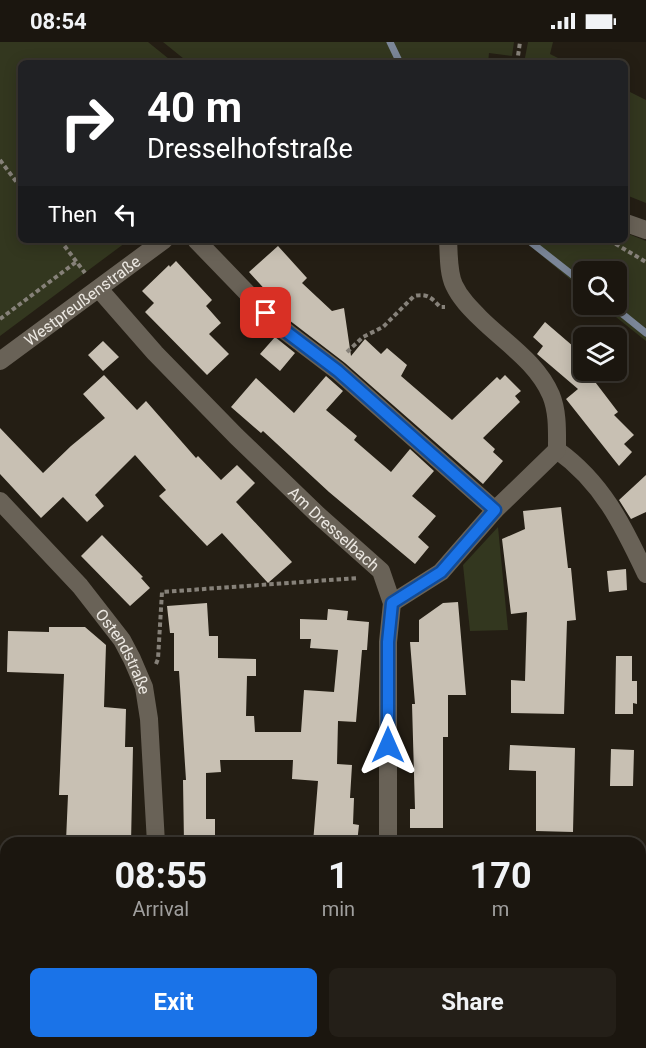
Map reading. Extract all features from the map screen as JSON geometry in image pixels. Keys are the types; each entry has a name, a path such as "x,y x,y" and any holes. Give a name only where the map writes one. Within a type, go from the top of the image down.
{"street":[{"path":"628,224 646,230"},
{"name":"Westpreußenstraße","path":"0,361 160,243"},
{"path":"199,243 280,327 331,365 495,510"},
{"path":"392,603 441,572 495,510 558,450 557,428 551,396 542,379 527,361 464,301 454,284 448,243"},
{"name":"Am Dresselbach","path":"99,289 155,353 236,436 318,515 381,571 392,603 388,642 388,837"},
{"path":"558,450 572,460 602,491 646,574"},
{"name":"Ostendstraße","path":"0,501 80,586 115,631 147,682 156,837"}],"path":[{"path":"517,60 520,42"},
{"path":"0,160 18,184"},
{"path":"62,243 99,289"},
{"path":"614,243 646,262"},
{"path":"0,319 76,262"},
{"path":"331,365 341,352 348,352 363,337 383,327 414,296 427,295 440,307 445,307"},
{"path":"147,682 158,659 162,592 361,578"}],"green space":[{"path":"0,42 148,42 170,60 18,60 18,243 125,243 0,336"},
{"path":"163,42 514,42 512,56 489,53 488,60 185,60"},
{"path":"528,42 553,42 550,54 562,60 525,60"},
{"path":"628,91 646,100 646,203 628,196"},
{"path":"628,234 646,241 646,341 614,315 627,315 627,261 573,261 573,282 527,243 628,243"},
{"path":"498,527 508,630 470,631 463,565"}],"building":[{"path":"278,246 307,278 302,283 332,311 344,308 351,356 365,339 381,354 387,348 407,365 401,376 452,420 497,377 500,380 505,375 521,391 515,396 520,402 483,438 495,449 493,452 503,461 483,484 345,363 289,320 291,318 249,272"},
{"path":"176,261 212,300 206,306 221,323 209,334 229,354 207,375 145,312 154,303 142,291"},
{"path":"545,322 573,346 573,381 594,381 618,412 614,415 634,435 624,444 632,452 619,466 566,399 578,389 537,354 543,346 533,337"},
{"path":"275,337 295,353 280,371 260,354"},
{"path":"103,341 119,357 103,371 88,355"},
{"path":"104,375 137,410 146,401 196,458 198,456 221,480 237,465 255,483 236,502 292,562 268,583 222,533 207,546 159,496 166,490 135,455 95,495 104,506 87,522 63,497 41,518 0,474 0,428 43,473 105,418 83,394"},
{"path":"326,376 343,391 326,410 357,436 354,440 391,472 410,449 434,471 412,496 436,516 418,537 429,547 415,564 329,492 263,431 261,433 231,407 256,378 294,413"},
{"path":"646,475 646,512 631,519 619,500"},
{"path":"561,507 568,568 571,568 576,620 567,621 564,714 511,713 511,680 525,681 527,612 511,614 502,539 525,529 523,511"},
{"path":"102,535 143,577 141,578 150,588 130,606 81,556"},
{"path":"626,569 627,590 609,592 607,571"},
{"path":"458,602 466,695 448,695 448,737 443,737 443,828 410,828 410,809 415,809 412,704 415,704 410,642 419,642 419,620 443,603"},
{"path":"207,603 209,636 218,636 218,658 256,659 256,676 247,676 246,716 254,716 255,732 301,732 304,690 334,692 338,650 310,648 311,639 300,639 300,619 327,620 328,609 348,611 347,620 369,622 367,650 362,650 356,722 338,721 337,764 352,765 350,798 354,798 353,824 359,825 358,837 313,837 318,781 292,779 293,760 220,760 221,772 206,773 206,819 215,819 215,837 184,837 183,780 186,780 179,671 174,671 174,633 170,633 167,606"},
{"path":"49,627 85,627 106,645 104,707 126,709 125,747 133,747 131,837 66,837 68,795 59,795 64,674 7,672 8,631 49,632"},
{"path":"616,656 632,656 632,681 637,681 637,704 633,703 633,714 615,714"},
{"path":"510,745 575,748 573,832 536,831 536,771 509,770"},
{"path":"611,749 634,750 633,786 610,786"}],"waterway":[{"path":"390,42 399,60"},
{"path":"532,243 573,275"},
{"path":"624,315 646,333"}],"route":[{"path":"266,313 280,327 338,371 495,510 441,572 392,603 388,642 388,745"}]}
